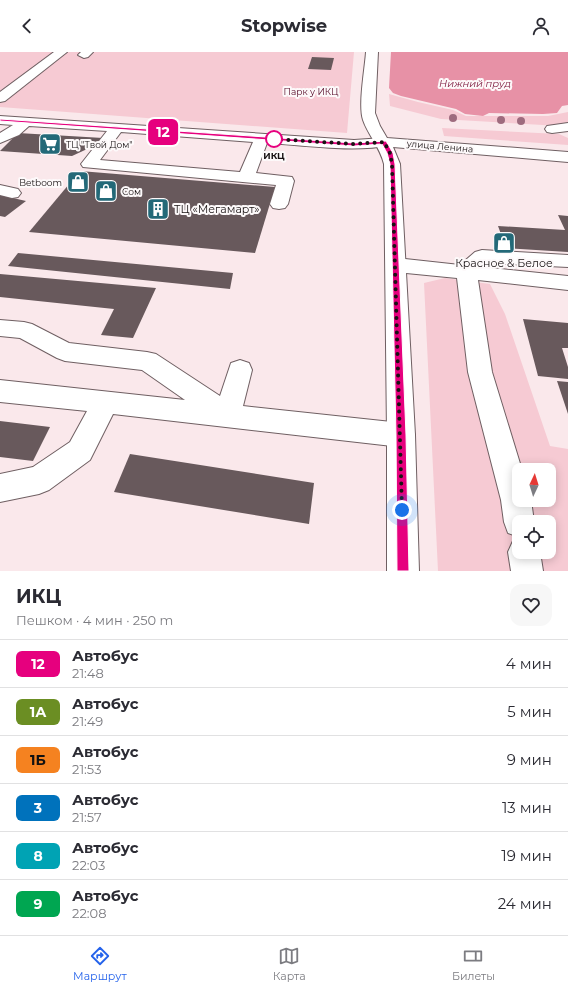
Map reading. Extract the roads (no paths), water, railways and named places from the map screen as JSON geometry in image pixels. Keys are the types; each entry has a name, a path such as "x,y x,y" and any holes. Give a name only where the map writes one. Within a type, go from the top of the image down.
{"street":[{"path":"0,98 61,52"},
{"path":"372,52 368,105 370,121 390,153 392,164 401,435 403,571"},
{"name":"улица Ленина","path":"0,120 261,139 354,144 384,142 568,157"},
{"path":"0,139 14,132 25,122"},
{"path":"552,129 568,127"},
{"path":"116,129 89,164 286,181 279,204"},
{"path":"246,177 261,139"},
{"path":"466,271 482,256 568,261"},
{"path":"396,264 568,283"},
{"path":"466,271 480,372 516,500 518,515"},
{"path":"0,328 24,330 65,352 147,361 227,415"},
{"path":"227,415 240,370"},
{"path":"0,391 401,435"},
{"path":"0,488 39,480 80,451 106,402"},
{"path":"525,559 527,571"}],"water":[{"name":"Нижний пруд","path":"391,52 568,52 568,105 562,106 557,113 489,113 483,116 465,114 456,109 401,96 393,93 389,88"}],"place":[{"name":"ИКЦ","path":"274,139"},
{"name":"ТЦ \"Твой Дом\"","path":"50,144"},
{"name":"Betboom","path":"78,182"},
{"name":"Сом","path":"106,191"},
{"name":"ТЦ «Мегамарт»","path":"158,209"},
{"name":"Красное & Белое","path":"504,243"}],"park label":[{"name":"Парк у ИКЦ","path":"311,91"}]}
